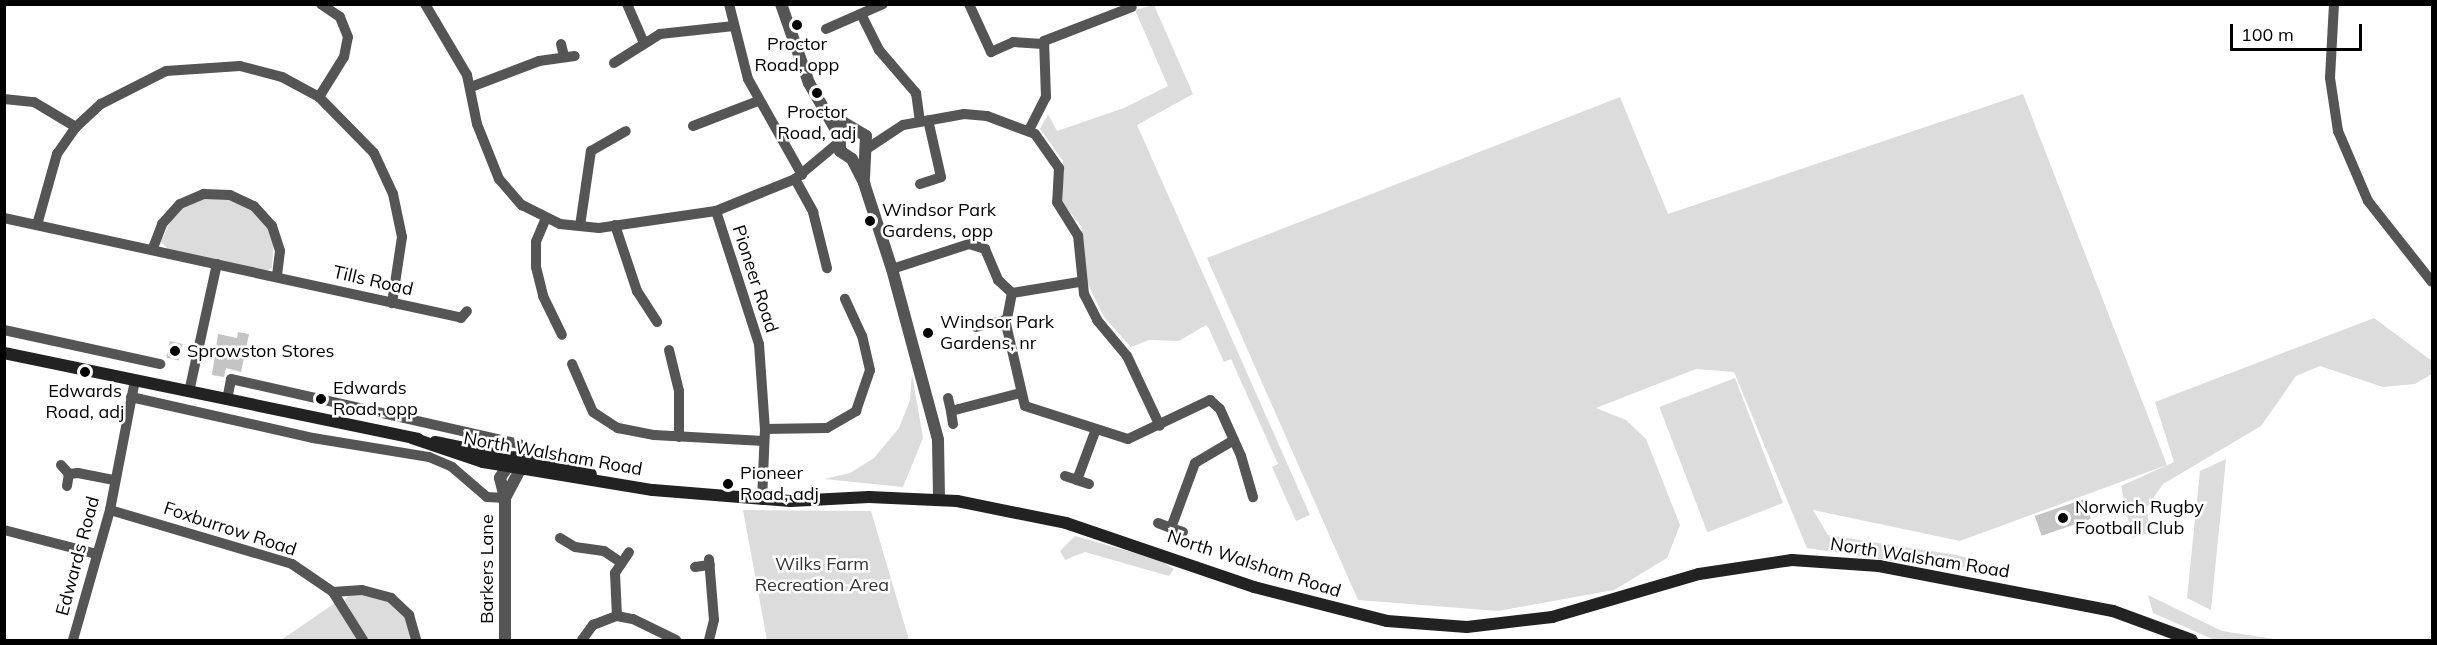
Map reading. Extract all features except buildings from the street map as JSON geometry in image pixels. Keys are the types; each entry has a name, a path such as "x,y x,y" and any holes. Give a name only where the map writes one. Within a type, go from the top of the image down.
{"main road":[{"name":"North Walsham Road","path":"4,353 514,457 653,490"},
{"name":"North Walsham Road","path":"412,438 504,467 653,490 762,500 939,500 1066,523 1254,586 1387,621 1467,627 1541,618 1709,572 1792,560 1879,566 2113,611 2192,640"}],"street":[{"path":"319,97 344,57 348,37 340,17 321,4"},
{"path":"627,4 644,43"},
{"path":"729,4 758,101 799,177 828,255 827,268"},
{"path":"781,4 794,50 848,158 864,183 892,269 938,440 939,500"},
{"path":"826,29 883,4"},
{"path":"969,4 991,52 1013,42 1042,44 1053,34 1132,7"},
{"path":"1100,4 1105,15"},
{"path":"2334,4 2330,78 2338,131 2368,201 2433,282"},
{"path":"429,6 459,56 471,87 477,124 499,179 522,205 546,218 580,226 615,225 716,212 799,177 812,168 839,140 857,130 891,130 924,121 975,114 1029,130 1059,168 1057,202 1078,235 1080,282 1097,320 1127,356 1160,426"},
{"path":"861,14 879,50 916,93 924,121 946,175 920,184"},
{"path":"614,63 627,63 644,43 673,31 734,26"},
{"path":"471,87 569,56 561,44"},
{"path":"1029,130 1046,97 1042,44"},
{"path":"37,225 57,154 76,127 119,92 166,71 194,66 260,71 319,97 358,131 393,194 402,237 392,303"},
{"path":"4,99 34,102 76,127"},
{"path":"693,126 758,101"},
{"path":"826,111 857,130 867,150 864,183"},
{"path":"812,168 867,150 891,130"},
{"path":"580,226 587,149 617,141 626,131"},
{"path":"153,248 162,224 180,204 204,194 230,195 254,206 272,226 280,251 277,277"},
{"name":"Pioneer Road","path":"716,212 759,344 765,429 762,500"},
{"name":"Tills Road","path":"4,218 153,248 464,318"},
{"path":"546,218 536,242 537,267 552,326 562,335"},
{"path":"615,225 628,270 646,315 657,322"},
{"path":"892,269 978,242 985,249 998,280 1012,293"},
{"path":"189,392 217,264"},
{"path":"1012,293 1080,282"},
{"path":"1012,293 1005,320 1020,393 1025,406 1128,439 1160,426 1210,400 1220,409 1234,440 1243,487 1252,497"},
{"path":"765,429 827,428 855,411 870,370 851,304"},
{"path":"976,327 1005,320"},
{"path":"4,330 160,364"},
{"path":"661,363 671,354 679,391 679,437"},
{"path":"573,364 571,378 584,398 605,421 638,433 764,441"},
{"name":"North Walsham Road","path":"227,400 231,379 520,444"},
{"name":"Edwards Road","path":"73,640 110,510 135,380"},
{"path":"951,411 1020,393"},
{"name":"North Walsham Road","path":"131,397 324,440 429,457 452,467 487,497 505,498"},
{"path":"948,398 953,424"},
{"path":"362,426 363,408"},
{"path":"1077,480 1096,429"},
{"path":"1171,528 1195,463 1234,440"},
{"path":"504,467 514,457 520,470"},
{"name":"Edwards Road","path":"61,465 69,474 114,480"},
{"name":"Barkers Lane","path":"504,467 500,484 505,498 505,640"},
{"name":"Barkers Lane","path":"505,498 520,470"},
{"name":"Edwards Road","path":"67,486 69,474"},
{"path":"1065,476 1089,484"},
{"name":"Foxburrow Road","path":"110,510 279,558 333,592 363,640"},
{"path":"1158,523 1183,532"},
{"path":"4,530 96,554"},
{"path":"560,538 575,547 604,551 620,561"},
{"path":"617,616 614,581 620,561 629,552"},
{"path":"695,567 709,562 714,620 709,640"},
{"path":"333,592 362,590 391,598 409,615 416,640"},
{"path":"582,640 593,626 617,616 633,619 676,640"}],"green space":[{"path":"1154,5 1193,94 1137,125 1310,515 1296,521 1272,467 1278,464 1231,359 1224,362 1206,325 1179,341 1149,340 1131,347 1104,317 1086,280 1082,227 1063,204 1063,161 1040,129 1048,114 1057,131 1124,108 1168,86 1135,10"},
{"path":"2023,94 2167,465 1960,541 1813,510 1828,535 1957,555 1968,558 1966,567 1950,570 1807,548 1734,372 1696,369 1596,408 1626,420 1646,439 1680,525 1667,558 1614,590 1498,611 1358,600 1207,258 1620,97 1668,214"},
{"path":"217,196 241,202 260,216 274,239 272,268 265,271 169,250 161,242 173,215 193,201"},
{"path":"2374,318 2432,361 2432,374 2415,384 2383,387 2320,366 2296,376 2261,426 2163,484 2147,507 2149,533 2132,538 2121,486 2174,462 2155,402"},
{"path":"912,374 923,438 903,487 824,479 850,473 874,458 899,428 910,400"},
{"path":"1735,378 1783,503 1707,532 1659,407"},
{"path":"2226,459 2211,610 2187,598 2200,471"},
{"name":"Wilks Farm Recreation Area","path":"743,510 871,511 909,640 767,640"},
{"path":"1075,536 1160,560 1174,569 1169,576 1085,552 1065,560 1060,551"},
{"path":"351,592 387,599 405,612 414,640 367,640 345,600"},
{"path":"2148,595 2222,631 2281,640 2215,640 2153,613"},
{"path":"335,603 358,640 281,640"}],"place":[{"name":"Proctor Road, opp","path":"797,25"},
{"name":"Proctor Road, adj","path":"817,93"},
{"name":"Windsor Park Gardens, opp","path":"870,221"},
{"name":"Windsor Park Gardens, nr","path":"928,333"},
{"name":"Sprowston Stores","path":"175,351"},
{"name":"Edwards Road, adj","path":"85,372"},
{"name":"Edwards Road, opp","path":"321,399"},
{"name":"Pioneer Road, adj","path":"728,484"},
{"name":"Norwich Rugby Football Club","path":"2063,518"}]}
